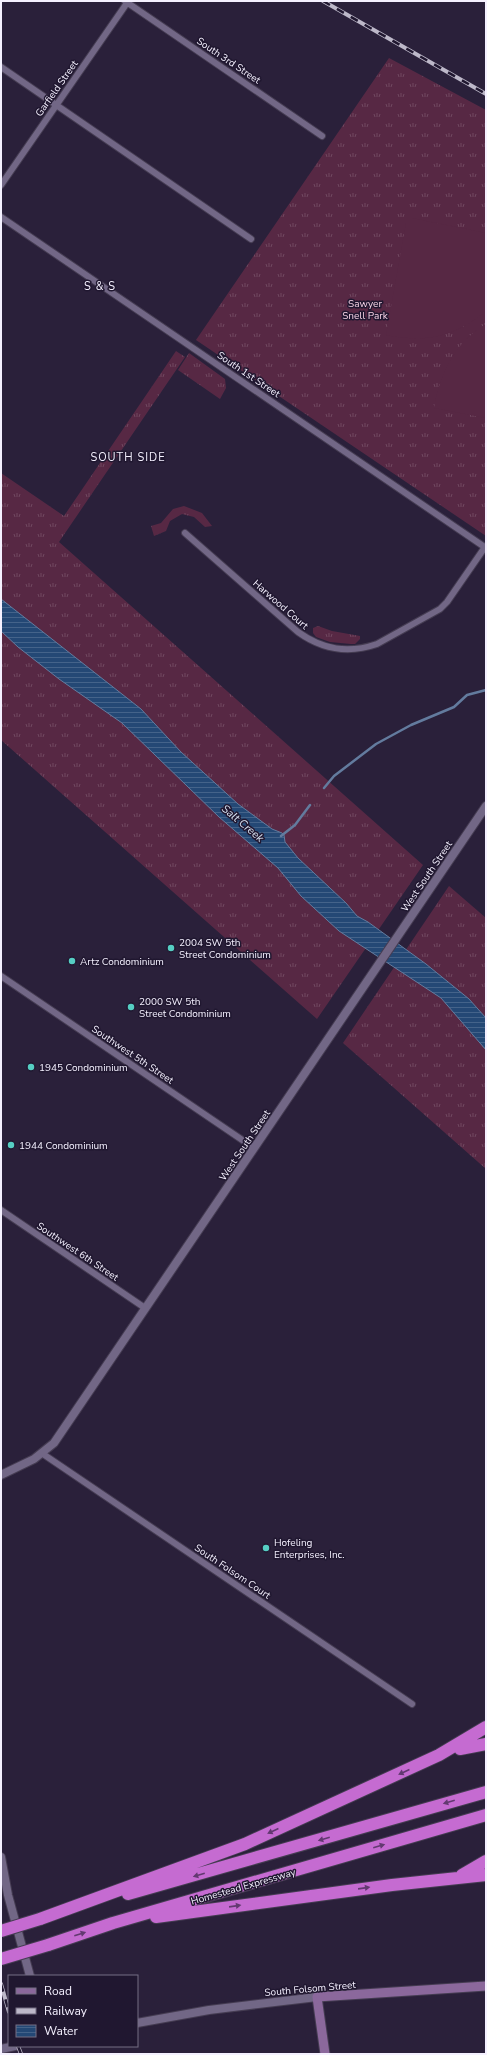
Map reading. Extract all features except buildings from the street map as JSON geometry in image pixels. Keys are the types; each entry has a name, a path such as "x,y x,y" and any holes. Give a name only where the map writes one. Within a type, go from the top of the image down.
{"highway":[{"path":"40,1919 245,1844 439,1755 486,1727"},
{"path":"439,1755 466,1747 486,1744"},
{"path":"1,1930 486,1792"},
{"name":"Homestead Expressway","path":"1,1959 113,1923 486,1815"},
{"path":"451,1878 464,1874 486,1861"},
{"path":"113,1923 384,1886 486,1874"}],"main road":[{"name":"South Folsom Street","path":"317,1997 486,1986"},
{"path":"317,1997 325,2054"}],"street":[{"name":"Garfield Street","path":"1,185 126,2"},
{"name":"South 3rd Street","path":"126,2 322,136"},
{"path":"1,67 57,104 251,239"},
{"name":"South 1st Street","path":"1,217 485,548"},
{"name":"Harwood Court","path":"185,532 298,632 317,644 344,650 366,648 377,644 440,609 447,602 485,548"},
{"name":"West South Street","path":"1,1475 43,1454 54,1443 486,806"},
{"name":"Southwest 5th Street","path":"1,976 254,1148"},
{"name":"Southwest 6th Street","path":"1,1210 145,1308"},
{"name":"South Folsom Court","path":"43,1454 412,1704"},
{"path":"1,1857 8,1895 30,1975"},
{"name":"South Folsom Street","path":"138,2024 209,2010 317,1997"}],"green space":[{"name":"Sawyer Snell Park","path":"389,58 486,110 486,536 196,340"},
{"path":"412,218 486,233 486,311 463,327 439,336 414,338 386,335 406,223"},
{"path":"486,324 486,418 434,408 440,383 451,360 466,340 475,331"},
{"path":"176,351 185,357 59,542 423,865 317,1019 1,740 1,473 64,516"},
{"path":"189,353 225,379 226,388 220,399 178,370"},
{"path":"184,506 202,513 212,526 205,527 194,517 182,514 170,521 166,531 154,536 151,526 161,523 173,509"},
{"path":"318,626 332,631 360,636 360,639 355,644 330,642 316,637 313,633 313,628"},
{"path":"449,886 486,918 486,1169 343,1043"}],"water":[{"name":"Salt Creek","path":"1,599 141,709 181,752 238,804 272,829 282,833 284,835 285,842 298,858 346,903 357,916 368,922 426,964 469,999 486,1018 486,1050 441,998 339,931 301,896 278,868 219,817 122,723 59,679 18,647 1,631"}],"waterway":[{"path":"324,788 334,776 376,744 411,725 454,707 467,695 486,690"},
{"path":"281,836 295,825 310,805"}],"railway":[{"path":"323,1 486,94"},
{"path":"1,1984 8,2008"},
{"path":"18,2047 21,2054"}],"place":[{"name":"2004 SW 5th Street Condominium","path":"171,948"},
{"name":"Artz Condominium","path":"72,961"},
{"name":"2000 SW 5th Street Condominium","path":"131,1007"},
{"name":"1945 Condominium","path":"31,1067"},
{"name":"1944 Condominium","path":"11,1145"},
{"name":"Hofeling Enterprises, Inc.","path":"266,1548"}],"district":[{"name":"S & S","path":"100,286"},
{"name":"SOUTH SIDE","path":"128,457"}]}
